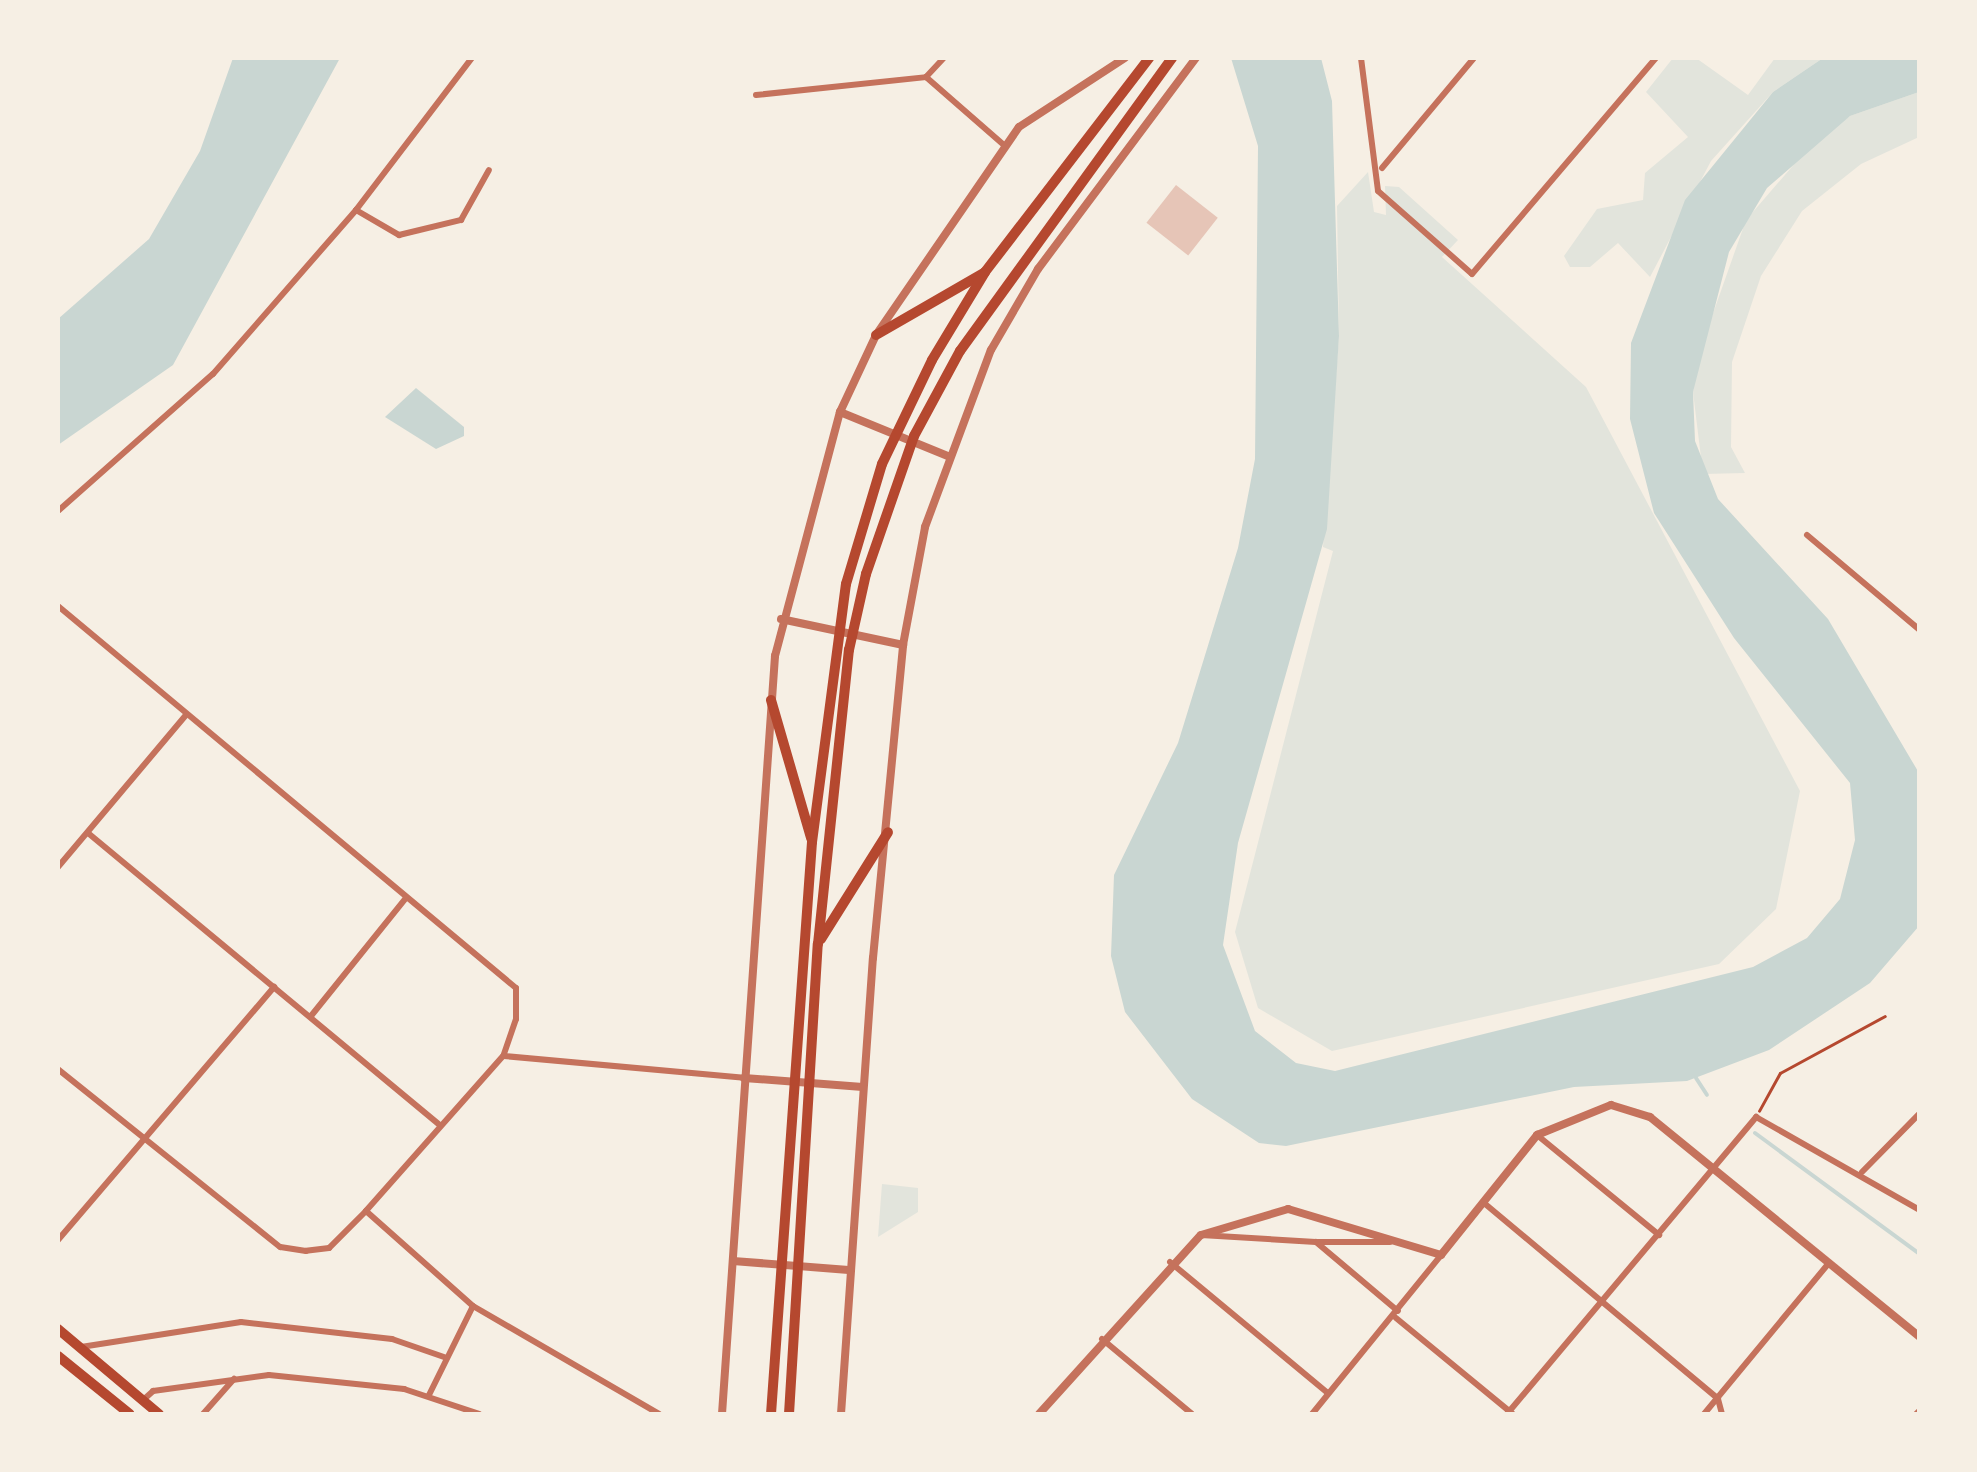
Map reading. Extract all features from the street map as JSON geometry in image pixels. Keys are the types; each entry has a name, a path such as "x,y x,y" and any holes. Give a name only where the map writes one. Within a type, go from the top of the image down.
{"main road":[{"path":"772,1414 812,842 835,637 897,428 985,272 1149,58"},
{"path":"789,1414 816,1081 818,944 852,639 914,436 991,302 1172,58"},
{"path":"876,335 985,272"},
{"path":"771,700 812,842"},
{"path":"818,944 888,832"},
{"path":"58,1329 159,1414"},
{"path":"58,1356 130,1414"}],"street":[{"path":"58,510 212,374 356,210 472,58"},
{"path":"756,95 926,78 944,58"},
{"path":"722,1414 771,700 782,619 840,412 876,335 1004,145 1036,111 1125,58"},
{"path":"841,1414 849,1270 903,645 948,456 1038,268 1196,58"},
{"path":"1361,58 1386,204 1472,274 1656,58"},
{"path":"1381,169 1474,58"},
{"path":"926,78 1004,145"},
{"path":"356,210 400,235 461,220 489,170"},
{"path":"840,412 897,428 948,456"},
{"path":"1807,535 1920,630"},
{"path":"58,606 516,988 514,1040 503,1056 329,1248 280,1247 58,1069"},
{"path":"782,619 835,637 903,645"},
{"path":"58,868 186,715"},
{"path":"88,833 438,1124"},
{"path":"311,1016 406,898"},
{"path":"58,1240 274,987"},
{"path":"503,1056 864,1086"},
{"path":"1312,1414 1397,1315 1537,1135 1590,1106 1650,1117 1920,1337"},
{"path":"1862,1172 1920,1113"},
{"path":"1316,1242 1510,1414 1756,1117 1862,1172 1920,1210"},
{"path":"1537,1135 1659,1234"},
{"path":"1484,1203 1718,1399 1722,1414"},
{"path":"1039,1414 1170,1262 1202,1236 1288,1209 1441,1255"},
{"path":"366,1211 473,1306 659,1414"},
{"path":"1202,1236 1396,1242"},
{"path":"732,1261 849,1270"},
{"path":"1170,1262 1328,1393"},
{"path":"1704,1414 1828,1264"},
{"path":"429,1395 444,1357 473,1306"},
{"path":"80,1348 241,1322 392,1339 444,1357"},
{"path":"1102,1339 1192,1414"},
{"path":"203,1414 234,1378"},
{"path":"142,1401 153,1391 234,1378 429,1395 480,1414"},
{"path":"1174,1414 1181,1406"}],"path":[{"path":"1756,1117 1780,1074 1885,1016"}],"shaded area":[{"path":"233,58 340,58 173,365 58,445 58,319 149,239 200,151"},
{"path":"1231,58 1321,58 1332,101 1339,336 1327,529 1238,843 1223,945 1255,1031 1296,1063 1335,1071 1753,967 1807,938 1840,899 1855,840 1850,783 1734,638 1654,513 1630,419 1631,343 1685,200 1773,92 1823,58 1919,58 1919,92 1850,116 1767,188 1729,252 1693,392 1695,441 1718,499 1828,619 1919,773 1919,926 1870,983 1769,1050 1687,1081 1574,1087 1286,1146 1259,1143 1192,1099 1125,1012 1111,956 1114,875 1178,743 1238,548 1255,459 1258,146"},
{"path":"1673,58 1696,58 1748,95 1775,58 1823,58 1773,92 1711,161 1650,277 1618,243 1590,267 1570,267 1564,256 1597,209 1643,200 1645,173 1688,137 1646,92"},
{"path":"1919,92 1919,137 1861,164 1802,211 1761,276 1732,362 1731,447 1745,473 1703,474 1693,392 1699,353 1746,220 1815,140 1850,116"},
{"path":"1368,172 1374,212 1386,215 1385,186 1399,187 1458,240 1442,257 1586,387 1800,791 1776,909 1719,964 1332,1051 1258,1008 1235,932 1333,551 1323,547 1339,336 1337,206"},
{"path":"416,388 464,427 464,436 436,449 385,417"},
{"path":"882,1184 918,1188 918,1212 878,1237"}],"building":[{"path":"1176,185 1218,218 1188,255 1146,223"}],"waterway":[{"path":"1696,1078 1707,1095"},
{"path":"1755,1133 1920,1254"}]}
